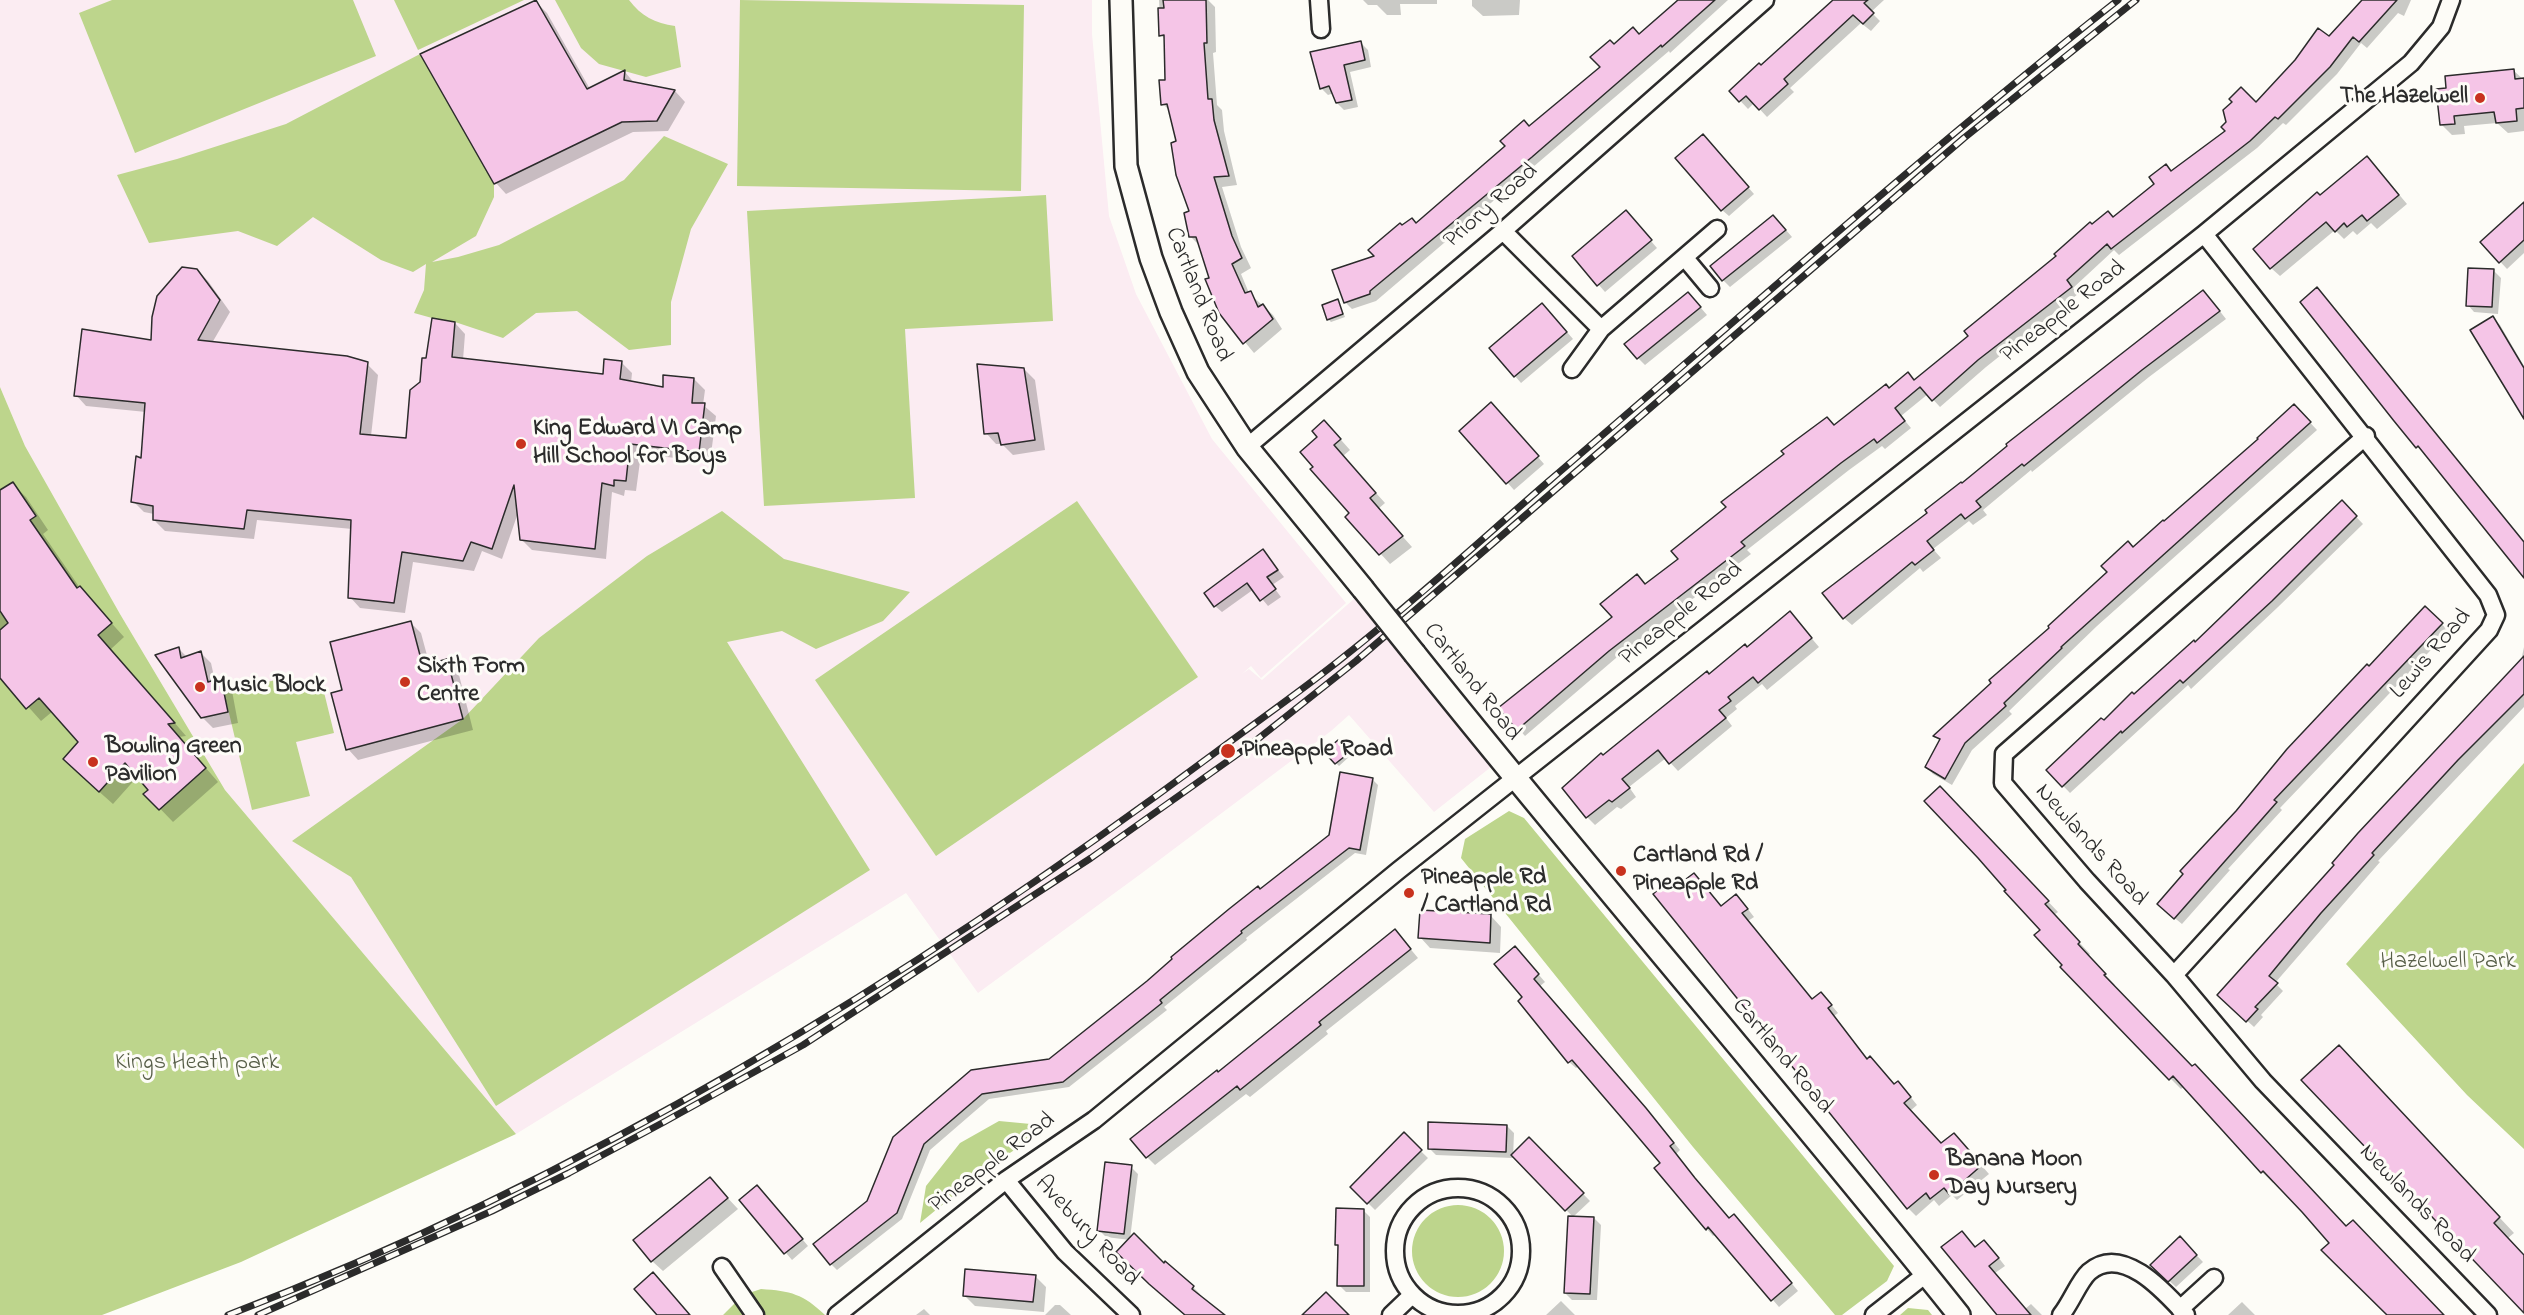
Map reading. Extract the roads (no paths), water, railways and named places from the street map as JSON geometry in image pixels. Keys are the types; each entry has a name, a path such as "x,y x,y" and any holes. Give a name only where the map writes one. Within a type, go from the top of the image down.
{"street":[{"name":"Cartland Road","path":"1121,0 1126,166 1151,258 1198,372 1247,447 1515,779 1733,1038 1959,1315"},
{"path":"1319,0 1321,28"},
{"name":"Priory Road","path":"1247,447 1503,231 1766,0"},
{"name":"Pineapple Road","path":"837,1315 1006,1180 1094,1120 1390,877 2204,234 2411,63 2441,27 2451,0"},
{"path":"1572,369 1601,329 1717,229"},
{"path":"1503,231 1601,329"},
{"name":"Lewis Road","path":"2174,975 2489,630 2496,615 2488,595 2366,436 2204,234"},
{"path":"1685,258 1710,288"},
{"name":"Newlands Road","path":"2366,436 2004,754 2003,783 2087,881 2174,975 2276,1095 2488,1315"},
{"name":"Avebury Road","path":"1006,1180 1065,1252 1131,1315"},
{"path":"1448,1188 1468,1188 1487,1194 1503,1206 1515,1222 1521,1241 1521,1261 1514,1280 1502,1296 1486,1308 1467,1314 1447,1314 1428,1307 1412,1295 1400,1278 1394,1259 1395,1239 1401,1221 1413,1205 1429,1193 1448,1188"},
{"path":"2061,1315 2071,1303 2088,1273 2101,1264 2119,1263 2144,1274 2183,1312 2214,1278"},
{"path":"722,1267 755,1315"},
{"path":"1874,1315 1926,1274"},
{"path":"1391,1315 1412,1295"}],"railway":[{"path":"228,1315 360,1261 490,1202 617,1137 741,1068 863,994 983,917 1101,836 1298,692 1372,634 1902,177 2118,0"},
{"path":"258,1315 492,1211 664,1122 803,1045 1091,858 1249,746 1356,661 1964,138 2136,0"}],"place":[{"name":"The Hazelwell","path":"2480,98"},
{"name":"King Edward VI Camp Hill School for Boys","path":"521,444"},
{"name":"Sixth Form Centre","path":"405,682"},
{"name":"Music Block","path":"200,687"},
{"name":"Pineapple Road","path":"1228,751"},
{"name":"Bowling Green Pavilion","path":"93,762"},
{"name":"Cartland Rd / Pineapple Rd","path":"1621,871"},
{"name":"Pineapple Rd / Cartland Rd","path":"1409,893"},
{"name":"Banana Moon Day Nursery","path":"1934,1175"}],"park label":[{"name":"Hazelwell Park","path":"2448,963"},
{"name":"Kings Heath park","path":"197,1064"}]}
